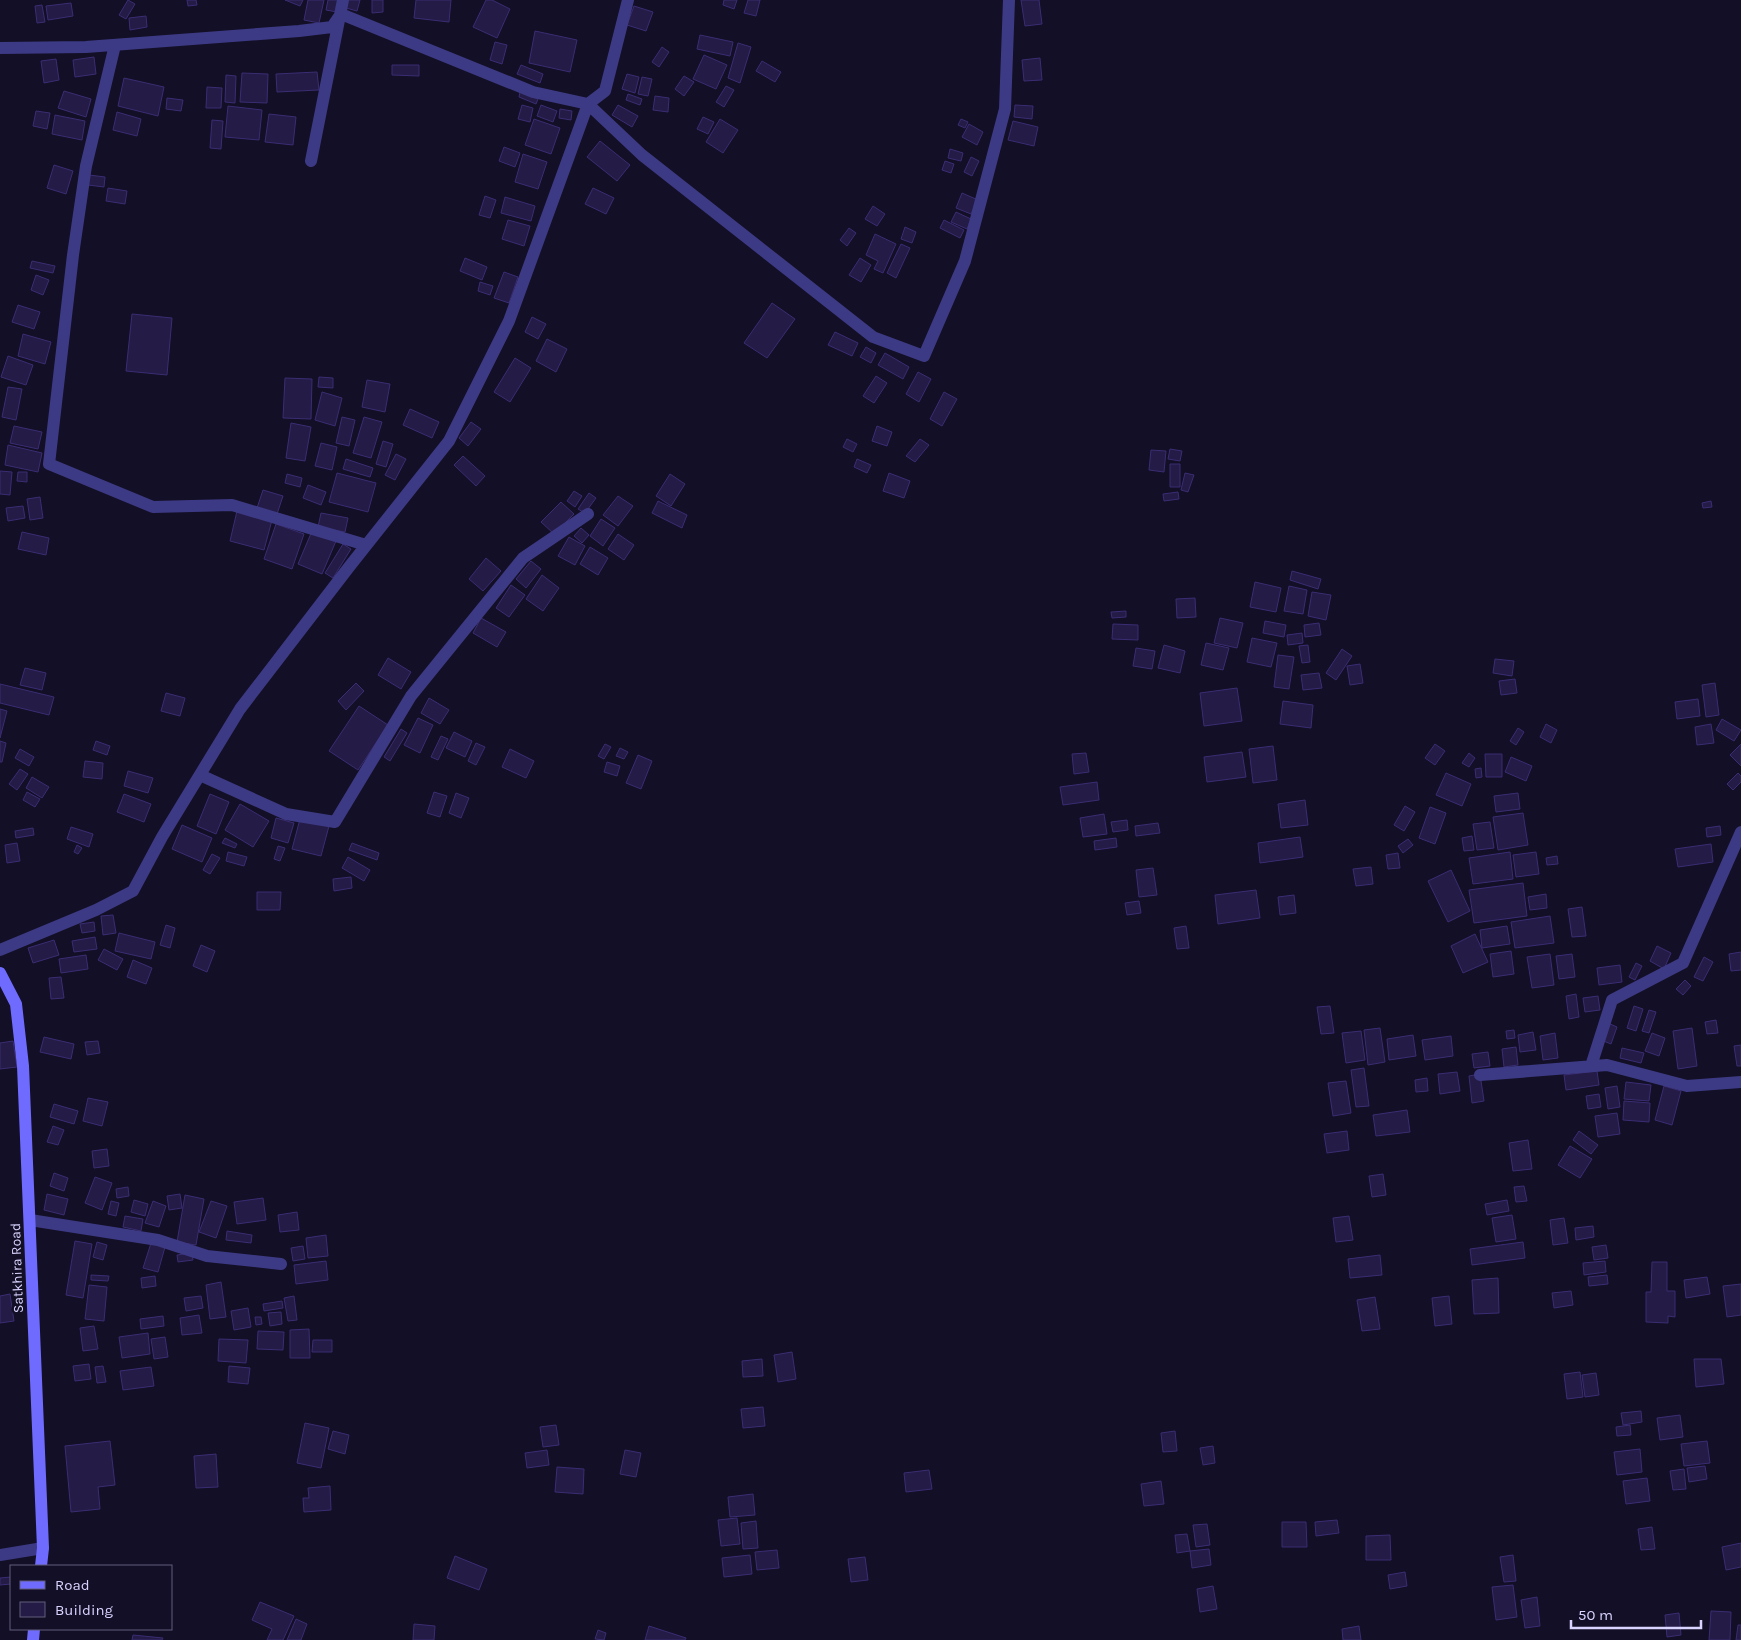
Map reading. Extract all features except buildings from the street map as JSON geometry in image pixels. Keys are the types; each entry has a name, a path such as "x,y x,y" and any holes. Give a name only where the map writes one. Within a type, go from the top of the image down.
{"main road":[{"name":"Satkhira Road","path":"0,973 16,1004 23,1066 43,1548 41,1565"}],"street":[{"path":"310,161 343,0"},
{"path":"0,950 96,910 133,891 162,837 240,709 449,441 509,321 588,104 605,91 628,0"},
{"path":"341,14 533,92 588,104 642,155 873,337 924,356 965,261 1005,109 1009,0"},
{"path":"0,48 86,47 299,30 332,26 341,14"},
{"path":"115,45 86,166 73,255 49,464 153,507 232,505 366,545"},
{"path":"200,775 286,814 335,822 412,696 523,558 588,514"},
{"path":"1592,1066 1612,1000 1683,963 1741,832"},
{"path":"1480,1075 1607,1065 1688,1086 1741,1082"},
{"path":"30,1220 158,1240 207,1256 281,1264"},
{"path":"0,1555 43,1548"}]}
